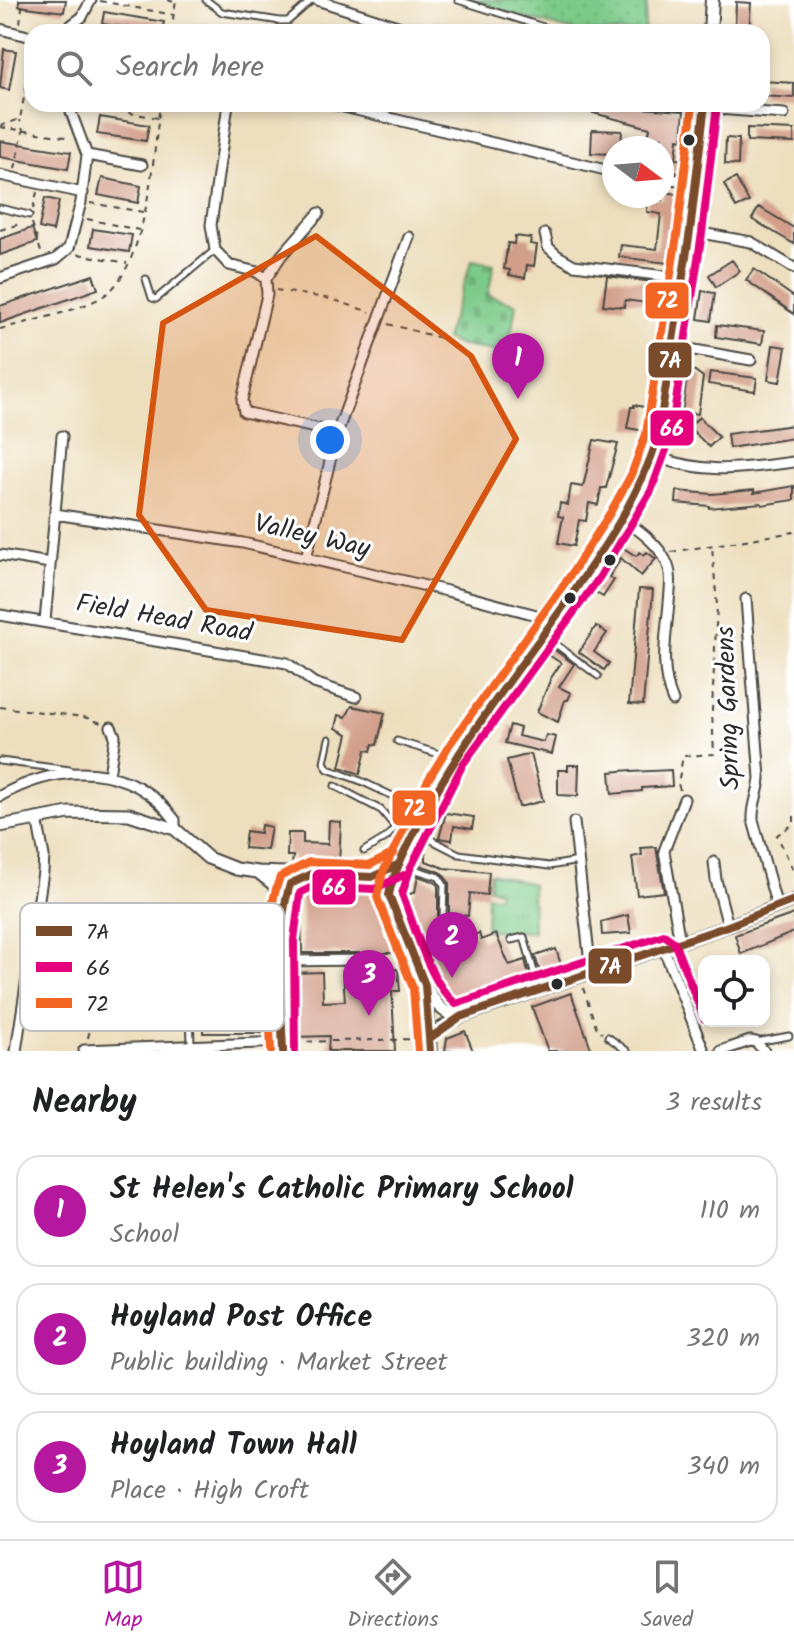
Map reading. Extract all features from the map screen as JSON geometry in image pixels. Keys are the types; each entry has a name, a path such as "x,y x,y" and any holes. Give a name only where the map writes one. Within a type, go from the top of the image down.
{"main road":[{"path":"710,24 712,0"},
{"path":"389,895 413,834 453,758 555,620 622,518 653,456 690,231 704,112"},
{"path":"362,878 378,875 399,864"},
{"path":"284,909 290,884 312,874 362,878 380,884 389,895 425,985 430,1043"}],"street":[{"path":"75,24 91,0"},
{"path":"314,0 390,24"},
{"path":"0,29 24,35"},
{"path":"0,278 56,259 69,248 78,218 87,155 71,112"},
{"path":"227,112 211,225 215,250 229,265 257,272 266,284"},
{"path":"364,112 602,169"},
{"path":"764,112 784,114"},
{"path":"87,155 142,165"},
{"path":"0,177 39,183 82,197"},
{"path":"674,179 695,182"},
{"path":"319,213 281,256 266,284 242,400 244,412 337,433"},
{"path":"690,231 751,242 794,268"},
{"path":"545,234 548,247 574,265 682,278"},
{"path":"306,558 337,433 409,237"},
{"path":"672,346 751,360"},
{"path":"45,621 62,436"},
{"path":"653,456 685,467 725,470 794,462"},
{"name":"Valley Way","path":"55,514 243,543 555,620"},
{"path":"622,518 662,554 671,578 664,656 665,683 673,701"},
{"path":"0,555 50,563"},
{"name":"Spring Gardens","path":"746,599 760,778 759,793 752,807 753,820 777,907"},
{"name":"Field Head Road","path":"0,615 287,663 318,685 356,697"},
{"path":"308,693 318,685"},
{"path":"109,775 115,736 111,727"},
{"path":"0,796 48,775 79,771 109,775 153,797 175,820 175,829"},
{"path":"680,942 664,851 684,799"},
{"path":"0,826 69,813 116,813 144,818 175,829 208,858 236,869 312,874"},
{"path":"37,818 44,856 38,903"},
{"path":"574,822 591,972"},
{"path":"714,862 728,926"},
{"path":"258,872 273,884 281,903"},
{"path":"430,1043 434,1032 460,1017 728,926 794,900"},
{"path":"663,947 704,1051"},
{"path":"284,961 362,960"},
{"path":"425,985 437,1005 451,1016 460,1017"},
{"path":"16,1051 20,1024"},
{"path":"721,1051 750,1041 756,1042 764,1051"},
{"path":"84,1050 283,1047"}],"lane":[{"path":"206,0 222,12 288,21 314,0"},
{"path":"458,0 534,24"},
{"path":"0,208 31,215"},
{"path":"146,279 152,298 156,299 215,250"},
{"path":"544,635 598,676"},
{"path":"329,739 324,762 328,769 361,781 424,812"},
{"path":"397,741 453,758"},
{"path":"0,761 79,771"},
{"path":"335,786 381,810 395,827 447,850 549,866 579,861"},
{"path":"364,851 387,837 395,827"},
{"path":"399,864 439,877 444,885 443,917"},
{"path":"511,940 524,937 539,990"},
{"path":"191,1031 191,1046"},
{"path":"756,1042 789,1036"},
{"path":"608,1037 627,1051"}],"path":[{"path":"18,33 23,0"},
{"path":"98,0 174,15"},
{"path":"167,0 176,1 172,24"},
{"path":"14,178 23,131 20,119 24,97"},
{"path":"126,112 159,118"},
{"path":"0,329 98,298 112,287 128,263 141,230 159,112"},
{"path":"0,127 20,119"},
{"path":"0,127 67,139"},
{"path":"31,215 39,183"},
{"path":"82,197 144,212"},
{"path":"78,218 141,230"},
{"path":"0,230 31,220 44,263"},
{"path":"69,248 76,254 128,263"},
{"path":"266,284 368,310 379,322 445,339"},
{"path":"662,554 794,532"},
{"path":"684,799 678,784 683,756 714,754 712,710 717,605 712,546"},
{"path":"0,707 84,717 111,727"},
{"path":"794,816 794,824 777,835 794,872"},
{"path":"362,960 416,959"},
{"path":"579,976 597,1029 608,1037"},
{"path":"283,1047 430,1043"}],"highlighted area":[{"path":"316,236 471,356 516,439 402,640 206,610 139,515 163,323"}],"green space":[{"path":"471,0 647,0 645,24 547,24"},
{"path":"472,260 494,264 488,295 516,304 508,354 458,345 445,339"},
{"path":"490,873 532,884 533,932 486,930 487,895 498,896 499,890 489,888"}],"building":[{"path":"19,0 66,0 64,12 19,6"},
{"path":"736,2 751,3 750,24 735,24"},
{"path":"104,12 164,22 164,24 102,24"},
{"path":"4,49 16,51 9,90 0,88"},
{"path":"770,82 794,83 794,98 770,96"},
{"path":"590,112 684,112 682,140 678,139 676,159 685,160 683,173 674,172 674,136 648,136 650,128"},
{"path":"100,117 149,125 146,141 97,134"},
{"path":"747,128 794,130 794,143 747,141"},
{"path":"592,130 622,131 622,136 602,136 602,153 591,153"},
{"path":"726,138 739,139 738,165 725,164"},
{"path":"0,141 71,152 68,169 0,157"},
{"path":"102,178 141,186 138,203 98,195"},
{"path":"736,178 749,202 736,208 724,184"},
{"path":"674,193 679,194 672,254 668,253 667,263 619,257 621,245 657,249 661,214 647,212 647,208 674,208"},
{"path":"45,198 59,201 53,231 39,228"},
{"path":"759,207 794,228 794,244 752,219"},
{"path":"32,228 37,242 0,255 0,239"},
{"path":"93,229 132,235 129,252 90,246"},
{"path":"515,236 531,238 530,244 537,245 534,266 527,265 525,278 509,275 510,270 504,269 508,243 514,244"},
{"path":"732,260 740,271 716,287 709,275"},
{"path":"754,269 794,297 794,314 746,280"},
{"path":"93,275 98,289 0,323 0,306"},
{"path":"607,276 661,283 657,312 647,311 648,303 625,300 624,307 603,305"},
{"path":"702,291 715,293 711,321 698,319"},
{"path":"717,325 764,331 762,344 716,337"},
{"path":"773,345 786,347 780,382 768,380"},
{"path":"688,370 703,377 698,414 682,412"},
{"path":"710,372 757,378 755,391 708,384"},
{"path":"634,405 650,408 646,431 627,428"},
{"path":"699,417 719,437 709,447 689,427"},
{"path":"794,425 794,438 729,448 727,434"},
{"path":"594,440 618,444 606,488 601,488 598,505 589,503 586,521 579,520 574,546 558,543 563,517 558,516 560,503 568,505 571,485 583,487"},
{"path":"794,486 794,500 762,505 709,508 676,503 677,491 712,494 754,490 754,493"},
{"path":"617,544 636,556 647,552 656,559 641,576 621,558 609,577 614,580 603,597 590,589"},
{"path":"639,589 653,590 643,705 629,704"},
{"path":"596,626 607,633 594,652 609,663 604,670 579,652"},
{"path":"549,646 574,664 559,687 571,693 565,700 558,722 537,712 561,663 544,652"},
{"path":"352,706 385,713 377,745 373,744 371,751 366,750 360,774 340,767 348,734 336,728 339,715 346,717"},
{"path":"510,725 520,728 518,736 544,742 546,735 556,737 552,754 505,743"},
{"path":"531,754 543,801 519,807 507,760"},
{"path":"568,765 579,765 578,796 558,795 558,770 568,770"},
{"path":"671,770 672,786 612,794 610,772"},
{"path":"446,813 474,817 472,829 454,826 452,840 439,838"},
{"path":"329,821 341,822 339,864 292,865 293,856 287,856 288,833 303,833 303,843 328,844"},
{"path":"261,825 271,827 267,850 244,848 246,831 260,833"},
{"path":"656,847 664,892 637,895 632,857 642,855 641,848"},
{"path":"415,850 426,853 426,861 444,868 489,872 487,895 470,893 468,916 449,914 449,882 441,872 410,862"},
{"path":"418,876 438,886 438,919 442,922 448,920 456,941 479,933 481,940 496,934 509,965 525,960 531,982 462,1006 452,1006 445,1000 402,897 415,892"},
{"path":"365,888 379,897 403,953 302,953 301,889"},
{"path":"794,914 794,932 741,954 735,935"},
{"path":"628,915 631,933 602,935 601,922"},
{"path":"556,949 563,971 542,979 535,956"},
{"path":"398,969 400,991 392,991 395,1051 328,1051 329,1036 294,1037 293,973 322,972 323,1002 345,1001 343,972"},
{"path":"571,993 592,1051 548,1051 532,1007"},
{"path":"203,1031 265,1031 265,1033"},
{"path":"465,1031 473,1051 445,1051 447,1038"}],"transit line":[{"name":"72","path":"418,1051 413,988 377,897 383,872 428,780 450,744 572,573 631,475 646,434 678,229 692,112"},
{"name":"7A","path":"430,1051 425,985 389,895 391,886 406,849 440,785 608,540 642,479 658,437 690,231 704,112"},
{"name":"66","path":"698,1003 674,942 664,935 456,1004 446,995 430,968 402,894 410,869 463,764 599,578 651,491 670,439 702,233 716,112"},
{"name":"72","path":"273,903 280,877 309,862 370,865 394,853"},
{"name":"7A","path":"284,911 290,884 312,874 372,877 399,864"},
{"name":"66","path":"295,1051 294,940 300,893 314,886 374,889 404,875"},
{"name":"7A","path":"430,1038 460,1017 728,926 794,900"},
{"name":"72","path":"270,1031 271,1051"},
{"name":"7A","path":"282,1031 283,1051"}],"place":[{"name":"St Helen's Catholic Primary School","path":"518,399"},
{"name":"Hoyland Post Office","path":"452,978"},
{"name":"Hoyland Town Hall","path":"369,1016"}]}
